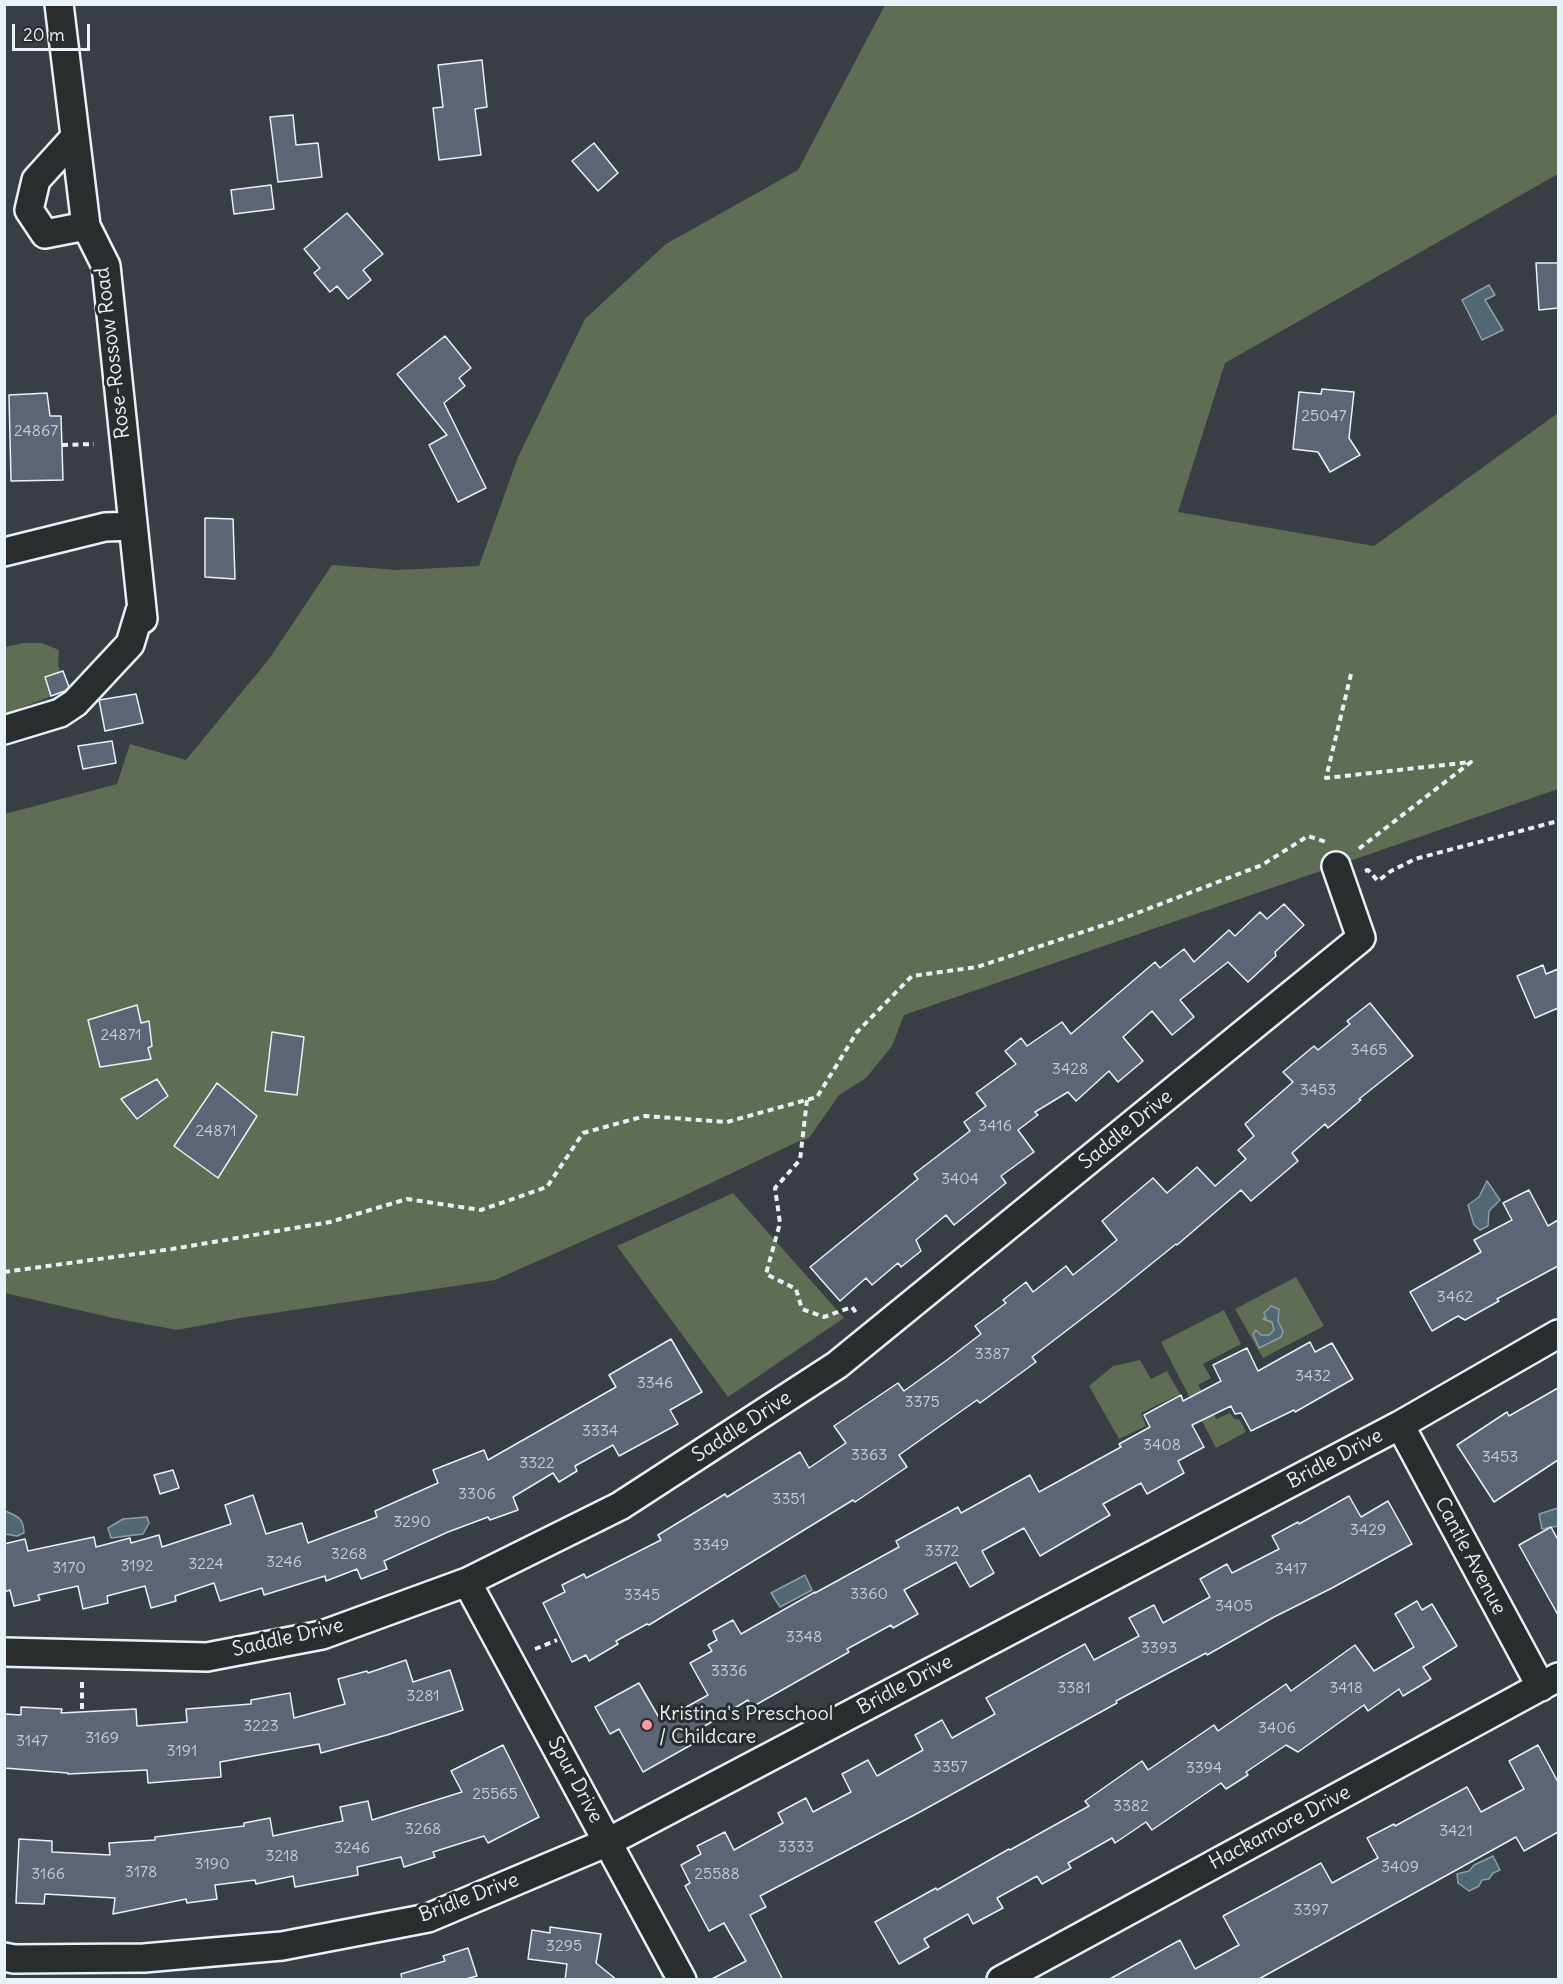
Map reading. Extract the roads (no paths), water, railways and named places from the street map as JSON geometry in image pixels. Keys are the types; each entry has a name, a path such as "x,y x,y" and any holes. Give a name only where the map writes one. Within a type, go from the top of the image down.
{"street":[{"name":"Rose-Rossow Road","path":"4,730 60,712 75,703 130,644 140,611 143,619 106,266 86,226 59,4"},
{"path":"75,137 36,180 29,210 45,234 86,226"},
{"path":"4,552 105,527 133,525"},
{"name":"Saddle Drive","path":"4,1652 207,1657 322,1635 467,1582 620,1506 837,1365 1361,938 1348,861"},
{"name":"Bridle Drive","path":"4,1957 14,1959 144,1958 282,1946 428,1918 608,1842 1400,1425 1558,1334"},
{"name":"Cantle Avenue","path":"1400,1425 1550,1682"},
{"name":"Spur Drive","path":"467,1582 682,1980"},
{"name":"Hackamore Drive","path":"1001,1980 1550,1682"}],"water":[{"path":"1489,285 1495,295 1485,300 1503,330 1482,340 1462,300"},
{"path":"1487,1181 1500,1200 1489,1211 1488,1226 1480,1230 1474,1225 1468,1205 1479,1197"},
{"path":"1271,1306 1279,1309 1278,1321 1283,1331 1281,1337 1259,1348 1253,1334 1256,1330 1261,1335 1269,1335 1274,1330 1272,1322 1263,1319 1266,1318 1264,1313"},
{"path":"1558,1508 1558,1526 1542,1529 1539,1514"},
{"path":"5,1511 19,1518 23,1524 24,1533 17,1536 5,1534"},
{"path":"147,1517 149,1523 143,1534 111,1538 108,1528 123,1519"},
{"path":"805,1575 812,1590 780,1607 771,1593"},
{"path":"1493,1856 1500,1870 1493,1873 1489,1879 1482,1880 1479,1886 1469,1891 1458,1883 1457,1874 1469,1871 1474,1865"}],"place":[{"name":"Kristina's Preschool / Childcare","path":"647,1725"}]}
